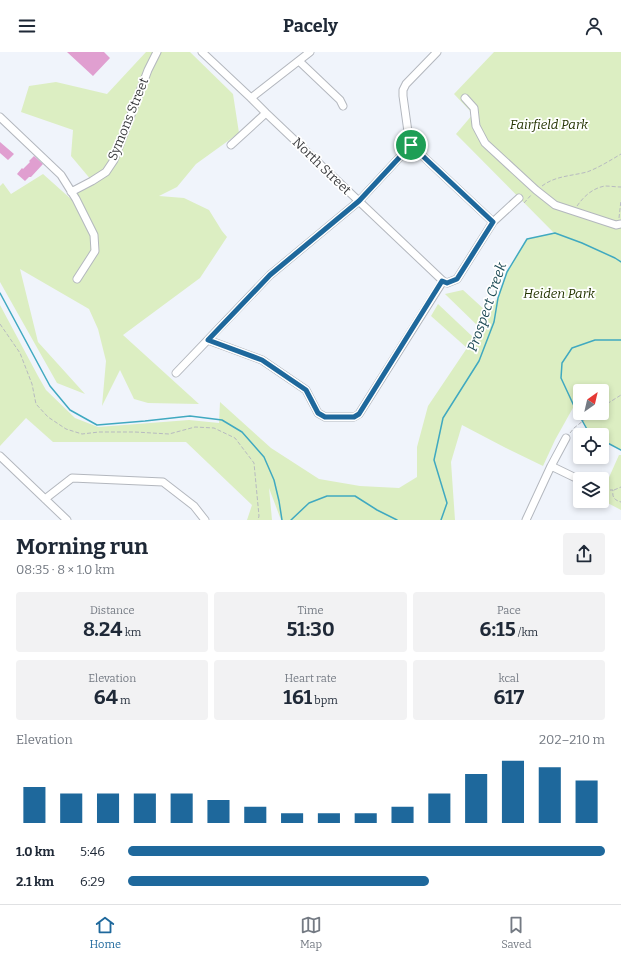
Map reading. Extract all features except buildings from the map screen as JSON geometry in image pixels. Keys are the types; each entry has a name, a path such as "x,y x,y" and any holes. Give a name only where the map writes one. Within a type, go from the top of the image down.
{"street":[{"name":"Symons Street","path":"71,192 106,172 114,160 143,83 157,52"},
{"name":"North Street","path":"202,52 252,98 442,281"},
{"path":"252,98 310,52"},
{"path":"437,52 406,84 403,90 408,139 411,145 493,222"},
{"path":"299,61 340,100 343,106"},
{"path":"465,98 474,108 476,126 485,143 536,190 555,204 616,225 620,224"},
{"path":"231,145 266,113"},
{"path":"0,117 61,175 94,235 95,251 77,279"},
{"path":"176,373 270,275 359,201 411,145"},
{"path":"208,340 262,360 306,390 318,413 325,417 354,417 359,414 442,281 447,283 457,279 493,222 521,201"},
{"path":"526,520 551,466 566,438"},
{"path":"0,456 67,520"},
{"path":"551,466 573,477"},
{"path":"45,499 72,478 163,482 194,506 205,520"}],"path":[{"path":"521,201 547,182 557,178 588,171 621,154"},
{"path":"573,211 582,198 592,190 605,186 621,187"},
{"path":"620,224 619,211 621,200"},
{"path":"0,324 20,353 32,384 36,404 48,417 66,429 82,434 99,432 169,434 195,427 214,428 235,438 254,463 259,516 258,520"},
{"path":"609,403 621,395"},
{"path":"574,428 584,420"},
{"path":"609,490 621,487"},
{"path":"613,490 612,494 614,498 621,502"}],"green space":[{"path":"146,52 190,52 233,94 239,133 196,164 177,187 159,196 184,198 209,210 227,237 200,278 123,335 199,404 148,403 134,399 120,370 102,406 106,361 98,329 89,309 20,269 38,342 85,394 57,383 0,282 0,186 3,183 11,194 43,174 71,199 92,181 71,156 73,130 21,112 29,86 56,82 107,94"},
{"path":"494,52 621,52 621,450 609,444 609,428 586,428 582,420 609,420 609,384 573,384 573,408 555,440 543,466 462,425 451,462 455,520 281,520 269,488 272,520 247,520 252,505 186,442 53,442 26,418 0,446 0,305 46,390 75,418 98,427 189,420 219,423 220,402 271,448 319,479 360,486 399,488 417,477 417,447 428,406 467,348 431,316 438,304 474,338 481,329 445,294 463,290 486,311 498,298 507,272 527,239 554,233 456,134 473,114 454,94"},
{"path":"619,455 621,455 621,510 609,504 609,477"}],"waterway":[{"name":"Prospect Creek","path":"441,520 447,503 434,460 443,418 479,361 494,322 498,298 507,272 527,239 555,233 582,243 621,262"},
{"path":"0,293 50,386 70,410 97,425 190,416 222,420 242,432 264,457 274,480 282,520"},
{"name":"Prospect Creek","path":"586,428 561,378 562,363 572,348 595,340 621,340"},
{"name":"Prospect Creek","path":"609,444 621,450"},
{"name":"Prospect Creek","path":"291,520 309,503 327,496 355,496 377,510 397,520"}],"route":[{"path":"411,145 493,222 457,279 447,283 442,281 359,414 354,417 325,417 318,413 306,390 262,360 208,340 270,275 359,201 411,145"}],"park label":[{"name":"Fairfield Park","path":"549,124"},
{"name":"Heiden Park","path":"559,293"}]}
